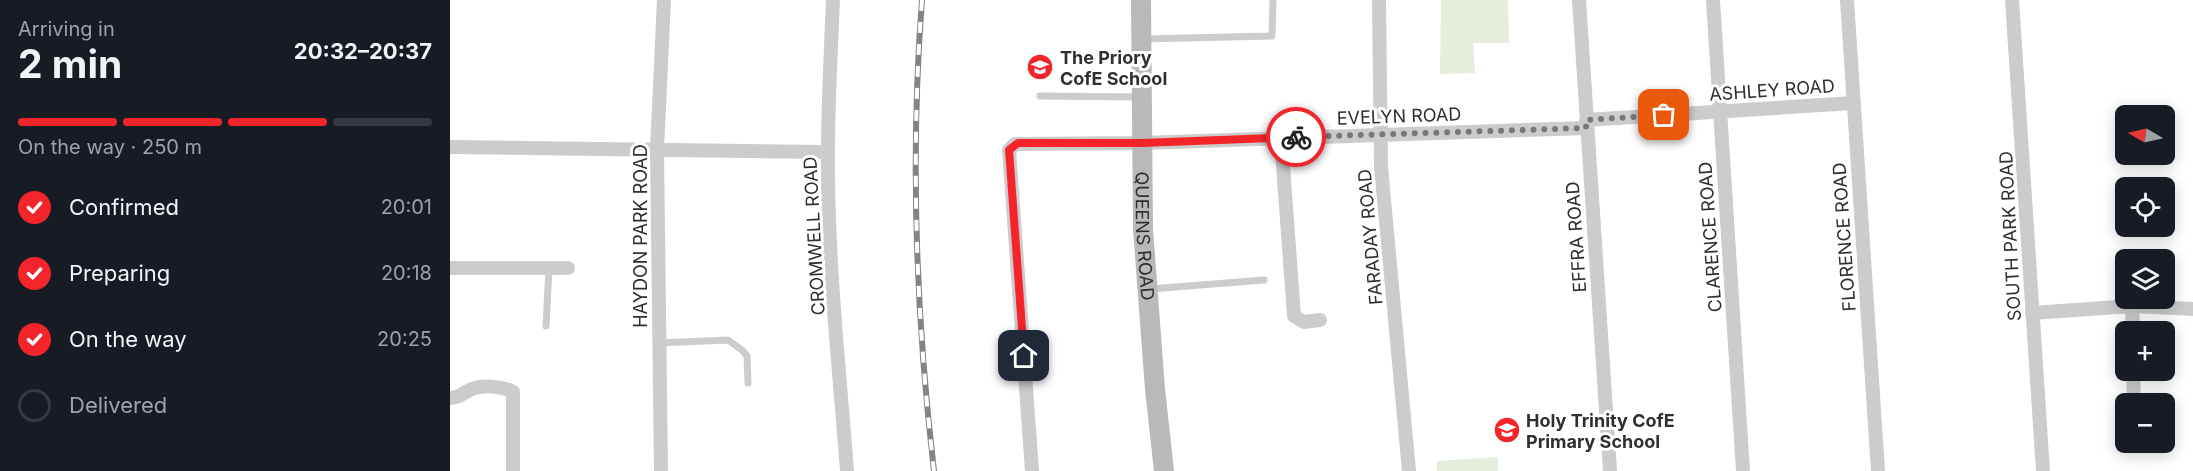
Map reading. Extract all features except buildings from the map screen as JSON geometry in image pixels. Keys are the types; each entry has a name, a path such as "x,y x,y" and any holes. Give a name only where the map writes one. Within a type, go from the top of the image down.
{"street":[{"name":"HAYDON PARK ROAD","path":"661,471 657,149 663,0"},
{"name":"CROMWELL ROAD","path":"833,0 828,152 831,271 847,471"},
{"name":"QUEENS ROAD","path":"1141,0 1141,97 1147,289 1164,471"},
{"name":"FARADAY ROAD","path":"1379,0 1380,134 1408,471"},
{"name":"EFFRA ROAD","path":"1578,0 1610,471"},
{"name":"CLARENCE ROAD","path":"1713,0 1743,471"},
{"name":"FLORENCE ROAD","path":"1847,0 1878,471"},
{"name":"SOUTH PARK ROAD","path":"2012,0 2043,471"},
{"name":"ASHLEY ROAD","path":"1586,124 1720,111 1853,103"},
{"name":"EVELYN ROAD","path":"1032,471 1009,150 1018,143 1142,143 1586,124"},
{"path":"1281,138 1294,316 1304,322 1320,320"},
{"path":"450,147 828,152"},
{"path":"450,268 568,268"},
{"path":"2032,313 2115,307"},
{"path":"2175,308 2193,309"},
{"path":"450,398 461,397 467,391 476,388 505,388 513,392 513,471"}],"lane":[{"path":"1141,39 1272,36 1273,0"},
{"path":"1040,96 1141,97"},
{"path":"546,326 549,268"},
{"path":"1147,289 1264,280"},
{"path":"659,343 728,340 747,356 748,383"}],"green space":[{"path":"1441,0 1508,0 1509,43 1473,43 1475,73 1440,74"},
{"path":"1498,457 1498,471 1437,471 1437,461"}],"railway":[{"path":"922,0 916,118 917,236 923,354 934,471"}],"way so far":[{"path":"1296,137 1586,128 1586,120 1664,115"}],"place":[{"name":"The Priory CofE School","path":"1040,67"},
{"name":"Holy Trinity CofE Primary School","path":"1507,430"}],"route":[{"path":"1024,356 1009,150 1012,146 1018,143 1142,143 1296,137"}]}
